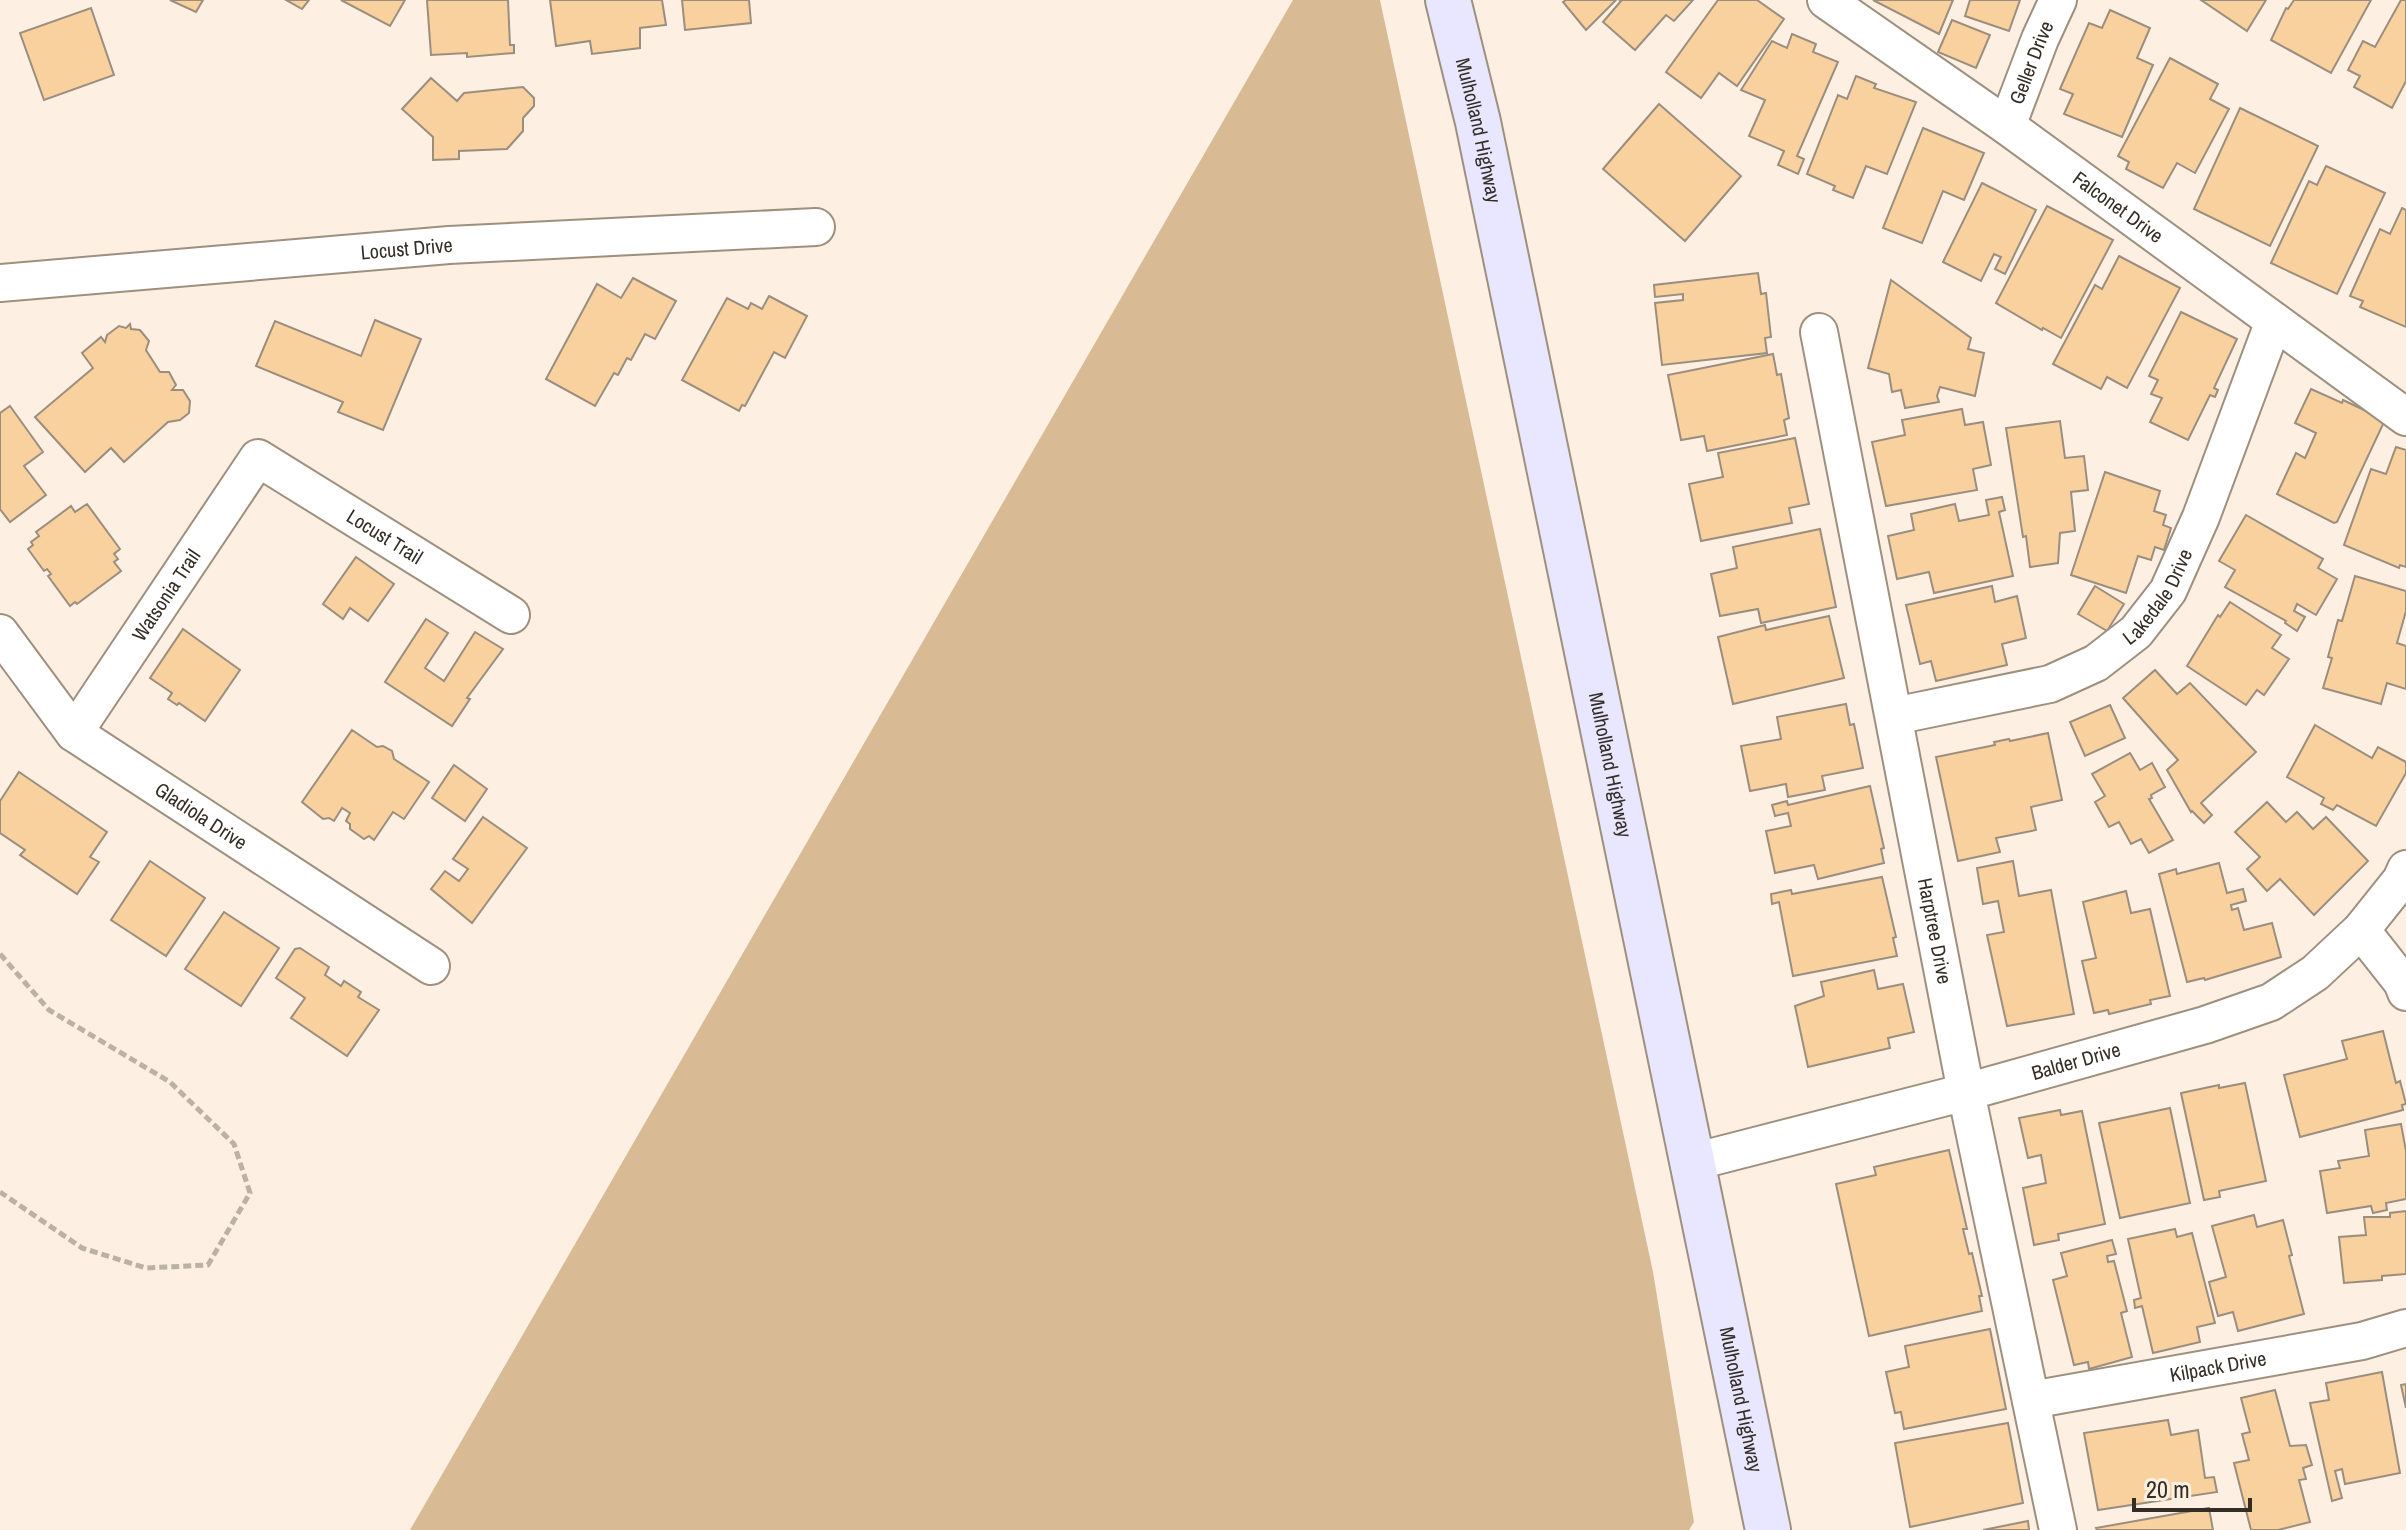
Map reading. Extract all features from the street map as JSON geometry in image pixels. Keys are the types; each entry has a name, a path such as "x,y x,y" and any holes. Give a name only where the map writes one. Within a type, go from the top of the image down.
{"main road":[{"name":"Mulholland Highway","path":"1448,0 1478,122 1768,1530"}],"street":[{"name":"Falconet Drive","path":"1826,0 2007,126 2406,417"},
{"name":"Geller Drive","path":"2007,126 2058,0"},
{"name":"Locust Drive","path":"0,283 449,245 816,227"},
{"name":"Lakedale Drive","path":"1894,716 2050,684 2096,663 2136,632 2168,591 2190,542 2274,321"},
{"name":"Harptree Drive","path":"1819,332 1966,1092 2058,1530"},
{"name":"Locust Trail","path":"258,458 511,615"},
{"name":"Watsonia Trail","path":"74,733 258,458"},
{"name":"Gladiola Drive","path":"0,633 74,733 431,966"},
{"name":"Balder Drive","path":"1693,1162 1966,1092 2205,1025 2271,1002 2315,973 2361,930 2401,880 2406,869"},
{"path":"2361,930 2402,982 2406,992"},
{"name":"Kilpack Drive","path":"2031,1400 2362,1341 2406,1328"}],"path":[{"path":"0,954 49,1010 170,1082 234,1144 250,1193 208,1265 146,1268 82,1248 0,1192"}],"shaded area":[{"path":"1293,0 1380,0 1653,1272 1694,1522 1689,1530 410,1530"}],"building":[{"path":"170,0 203,0 196,12"},
{"path":"286,0 309,0 302,9"},
{"path":"341,0 405,0 390,26"},
{"path":"427,0 508,0 510,45 514,45 514,53 467,57 467,53 431,55"},
{"path":"550,0 662,0 666,25 640,28 640,48 592,54 590,41 556,46"},
{"path":"682,0 749,0 751,23 685,30"},
{"path":"1616,0 1586,30 1563,2"},
{"path":"1619,0 1693,0 1674,21 1666,15 1635,50 1603,22"},
{"path":"1718,0 1757,0 1784,19 1737,86 1719,73 1701,98 1666,72"},
{"path":"1873,0 1953,0 1939,34"},
{"path":"1970,0 2020,0 2009,31 1965,16"},
{"path":"2201,0 2266,0 2247,31"},
{"path":"2294,0 2371,0 2331,73 2271,40 2286,8"},
{"path":"2401,0 2406,0 2406,81 2392,108 2354,87 2360,76 2348,70 2363,41 2375,47"},
{"path":"91,8 114,75 44,100 20,33"},
{"path":"2110,10 2150,28 2137,58 2153,65 2122,137 2064,114 2073,94 2060,89 2089,23 2102,28"},
{"path":"1952,20 1990,35 1976,68 1938,52"},
{"path":"1792,34 1816,44 1813,52 1838,62 1797,156 1804,159 1798,174 1778,165 1784,151 1749,136 1765,100 1741,90 1772,41 1787,48"},
{"path":"2170,58 2218,84 2210,99 2229,109 2195,173 2177,163 2163,188 2126,169 2129,162 2118,156"},
{"path":"1856,76 1876,84 1874,88 1916,102 1887,174 1866,166 1853,198 1807,174 1838,95 1847,99"},
{"path":"431,78 457,101 464,93 523,87 534,98 534,106 523,118 523,131 507,149 459,151 459,159 433,160 433,137 402,109"},
{"path":"1659,104 1741,176 1685,241 1603,169"},
{"path":"2240,108 2318,146 2270,246 2194,209"},
{"path":"1923,128 1984,153 1964,200 1943,191 1922,243 1883,228"},
{"path":"2326,166 2385,193 2337,294 2271,263 2309,181 2317,185"},
{"path":"1982,183 2036,210 2005,274 1995,269 2001,257 1994,254 1981,281 1943,262"},
{"path":"2047,206 2113,240 2061,338 1996,303"},
{"path":"2402,208 2406,210 2406,327 2360,307 2363,301 2350,296 2380,229 2390,234"},
{"path":"2119,256 2180,288 2127,388 2107,377 2101,389 2053,364 2095,285 2102,289"},
{"path":"1758,273 1761,294 1766,293 1771,337 1765,338 1767,353 1662,365 1655,303 1683,300 1683,294 1655,297 1654,285"},
{"path":"633,278 676,301 655,339 645,334 631,360 627,358 618,375 614,373 595,406 546,379 597,284 621,298"},
{"path":"1891,280 1971,338 1968,349 1984,353 1975,396 1940,387 1939,402 1905,408 1901,390 1892,392 1889,374 1868,368"},
{"path":"769,296 807,316 785,358 774,352 745,406 742,405 739,411 682,380 727,298 748,309 751,303 762,309"},
{"path":"2181,312 2237,339 2214,388 2218,390 2215,397 2210,395 2188,440 2150,422 2162,398 2151,394 2158,380 2149,376"},
{"path":"375,320 421,339 383,430 338,412 343,402 256,366 275,321 361,356"},
{"path":"130,324 131,329 140,330 149,341 146,350 160,372 169,372 176,385 172,390 183,390 190,401 189,413 180,420 168,422 124,462 111,448 85,472 35,417 93,368 82,353 101,337 105,342 107,335 119,326 126,328"},
{"path":"1773,354 1777,375 1781,374 1789,418 1784,420 1787,435 1707,451 1704,436 1681,440 1668,375"},
{"path":"2311,389 2385,420 2334,523 2277,494 2296,453 2305,458 2316,433 2295,423"},
{"path":"10,406 43,452 24,466 46,495 10,522 0,509 0,413"},
{"path":"1962,409 1965,425 1983,422 1991,465 1973,469 1977,490 1886,506 1872,442 1905,435 1902,420"},
{"path":"2060,421 2065,458 2084,456 2088,490 2071,492 2075,531 2060,533 2058,563 2030,567 2006,428"},
{"path":"1795,438 1809,504 1789,508 1792,523 1701,541 1689,484 1723,477 1718,453"},
{"path":"2396,447 2406,450 2406,567 2400,565 2399,568 2344,545 2371,469 2386,474"},
{"path":"2105,472 2160,491 2154,511 2166,515 2163,525 2171,528 2164,550 2155,547 2151,560 2138,556 2126,593 2071,575"},
{"path":"2002,497 2005,510 1999,512 2013,576 1934,593 1929,572 1897,579 1888,536 1914,530 1911,514 1955,504 1959,521 1989,515 1986,500"},
{"path":"87,504 120,549 114,554 118,559 114,562 121,571 70,606 48,576 51,574 47,569 44,571 28,549 39,536 36,532 71,506 75,512"},
{"path":"2246,515 2323,559 2318,568 2337,579 2316,615 2297,604 2294,611 2305,617 2297,631 2286,621 2225,587 2235,570 2219,561"},
{"path":"1820,529 1836,607 1761,623 1758,609 1720,616 1711,574 1737,568 1733,547"},
{"path":"356,557 394,584 368,621 350,608 343,619 323,604"},
{"path":"2355,576 2406,591 2406,611 2397,643 2406,646 2406,689 2387,683 2381,704 2323,688 2338,620 2342,621"},
{"path":"1992,586 1995,602 2017,596 2026,638 2002,644 2007,665 1936,681 1931,661 1920,664 1906,605"},
{"path":"2095,586 2124,604 2107,631 2078,614"},
{"path":"2230,602 2281,635 2272,648 2289,659 2264,695 2257,690 2246,705 2187,666 2218,615 2220,617"},
{"path":"1829,616 1844,678 1733,704 1718,637 1765,625 1766,630"},
{"path":"426,619 448,633 425,668 444,681 475,632 503,649 467,698 470,699 452,726 385,682"},
{"path":"183,629 240,670 205,721 168,699 172,693 150,678"},
{"path":"2155,670 2177,694 2190,683 2256,752 2201,803 2212,815 2204,823 2191,812 2167,770 2178,760 2123,698"},
{"path":"1846,704 1850,725 1854,724 1863,768 1822,776 1825,790 1788,797 1786,784 1750,791 1741,746 1781,739 1777,717"},
{"path":"2110,705 2125,738 2085,756 2070,722"},
{"path":"2315,725 2372,758 2378,747 2406,762 2406,773 2376,826 2337,805 2333,810 2321,804 2324,798 2287,777"},
{"path":"352,730 377,747 383,746 392,751 394,759 429,782 404,819 393,812 374,840 369,836 364,839 350,829 346,821 350,813 342,808 334,821 323,819 302,802"},
{"path":"2048,733 2062,800 2031,807 2036,830 1996,838 2000,852 1958,861 1936,757 1995,745 1994,742"},
{"path":"2130,753 2140,770 2152,763 2165,787 2149,799 2173,840 2149,853 2141,839 2131,844 2119,822 2109,827 2095,802 2105,796 2092,774"},
{"path":"454,765 487,789 465,821 432,798"},
{"path":"19,772 107,832 90,857 99,862 77,894 20,855 25,850 0,833 0,801"},
{"path":"1870,786 1884,848 1881,849 1884,863 1818,879 1814,865 1775,873 1766,831 1791,826 1788,813 1775,816 1772,805 1787,801 1788,805"},
{"path":"2267,802 2286,822 2297,812 2313,829 2326,817 2368,861 2314,915 2280,879 2267,891 2247,869 2260,857 2235,832"},
{"path":"483,817 527,848 472,923 431,889 445,871 459,881 468,869 453,859"},
{"path":"150,861 205,898 166,956 111,920"},
{"path":"2013,861 2019,896 2051,890 2074,1014 2007,1026 1987,935 2004,932 1998,901 1983,904 1977,868"},
{"path":"2219,863 2227,893 2243,889 2246,901 2231,905 2232,910 2238,908 2244,930 2272,923 2281,957 2205,980 2187,982 2159,874 2176,869 2177,874"},
{"path":"1882,877 1896,937 1893,938 1897,956 1793,976 1779,902 1772,904 1771,894 1791,890 1792,894"},
{"path":"2126,891 2131,913 2150,909 2170,996 2109,1014 2108,1010 2094,1013 2082,961 2096,958 2083,902"},
{"path":"224,912 279,948 241,1006 185,969"},
{"path":"300,948 329,967 325,975 341,986 344,981 361,992 358,997 379,1010 347,1056 291,1018 305,998 276,978 295,949"},
{"path":"1874,970 1878,989 1903,984 1914,1032 1888,1038 1890,1048 1808,1067 1795,1006 1824,996 1821,982"},
{"path":"2383,1031 2396,1083 2400,1081 2406,1104 2402,1105 2403,1110 2300,1137 2284,1075 2347,1059 2342,1041"},
{"path":"2245,1083 2266,1181 2219,1191 2220,1197 2204,1200 2181,1093"},
{"path":"2170,1108 2190,1203 2120,1218 2099,1123"},
{"path":"2060,1110 2061,1115 2082,1111 2105,1224 2058,1234 2059,1240 2034,1245 2023,1188 2046,1183 2041,1155 2028,1158 2019,1118"},
{"path":"2401,1124 2406,1151 2406,1199 2386,1203 2387,1210 2373,1213 2371,1206 2327,1213 2320,1171 2340,1168 2338,1161 2369,1156 2365,1130"},
{"path":"1949,1150 1967,1229 1963,1229 1982,1296 1979,1296 1982,1311 1869,1336 1836,1184 1876,1175 1874,1167"},
{"path":"2406,1211 2406,1274 2382,1276 2382,1280 2344,1283 2339,1237 2366,1235 2364,1217 2390,1217 2390,1213"},
{"path":"2254,1215 2257,1227 2283,1220 2304,1314 2238,1331 2233,1312 2218,1316 2209,1282 2226,1277 2212,1226"},
{"path":"2175,1229 2177,1237 2192,1233 2215,1323 2197,1327 2200,1342 2153,1353 2142,1306 2135,1308 2134,1300 2141,1298 2128,1239"},
{"path":"2112,1240 2116,1254 2107,1256 2108,1262 2114,1261 2127,1311 2121,1313 2132,1357 2089,1369 2088,1362 2074,1365 2053,1280 2067,1276 2061,1253"},
{"path":"1990,1329 2006,1409 1904,1429 1901,1412 1895,1413 1886,1372 1909,1367 1905,1346"},
{"path":"2382,1372 2400,1473 2345,1484 2342,1469 2335,1471 2342,1498 2332,1501 2310,1403 2329,1400 2326,1383"},
{"path":"2406,1384 2406,1408 2401,1385"},
{"path":"2275,1390 2290,1446 2306,1445 2312,1465 2303,1468 2306,1479 2299,1480 2310,1522 2278,1530 2251,1530 2234,1463 2249,1460 2242,1434 2250,1432 2241,1398"},
{"path":"2168,1420 2171,1435 2198,1430 2205,1478 2214,1477 2217,1492 2098,1510 2084,1433"},
{"path":"2008,1423 2023,1503 1910,1527 1895,1443"},
{"path":"2209,1508 2213,1530 2096,1528"},
{"path":"2028,1521 2029,1530 1983,1530"}]}
